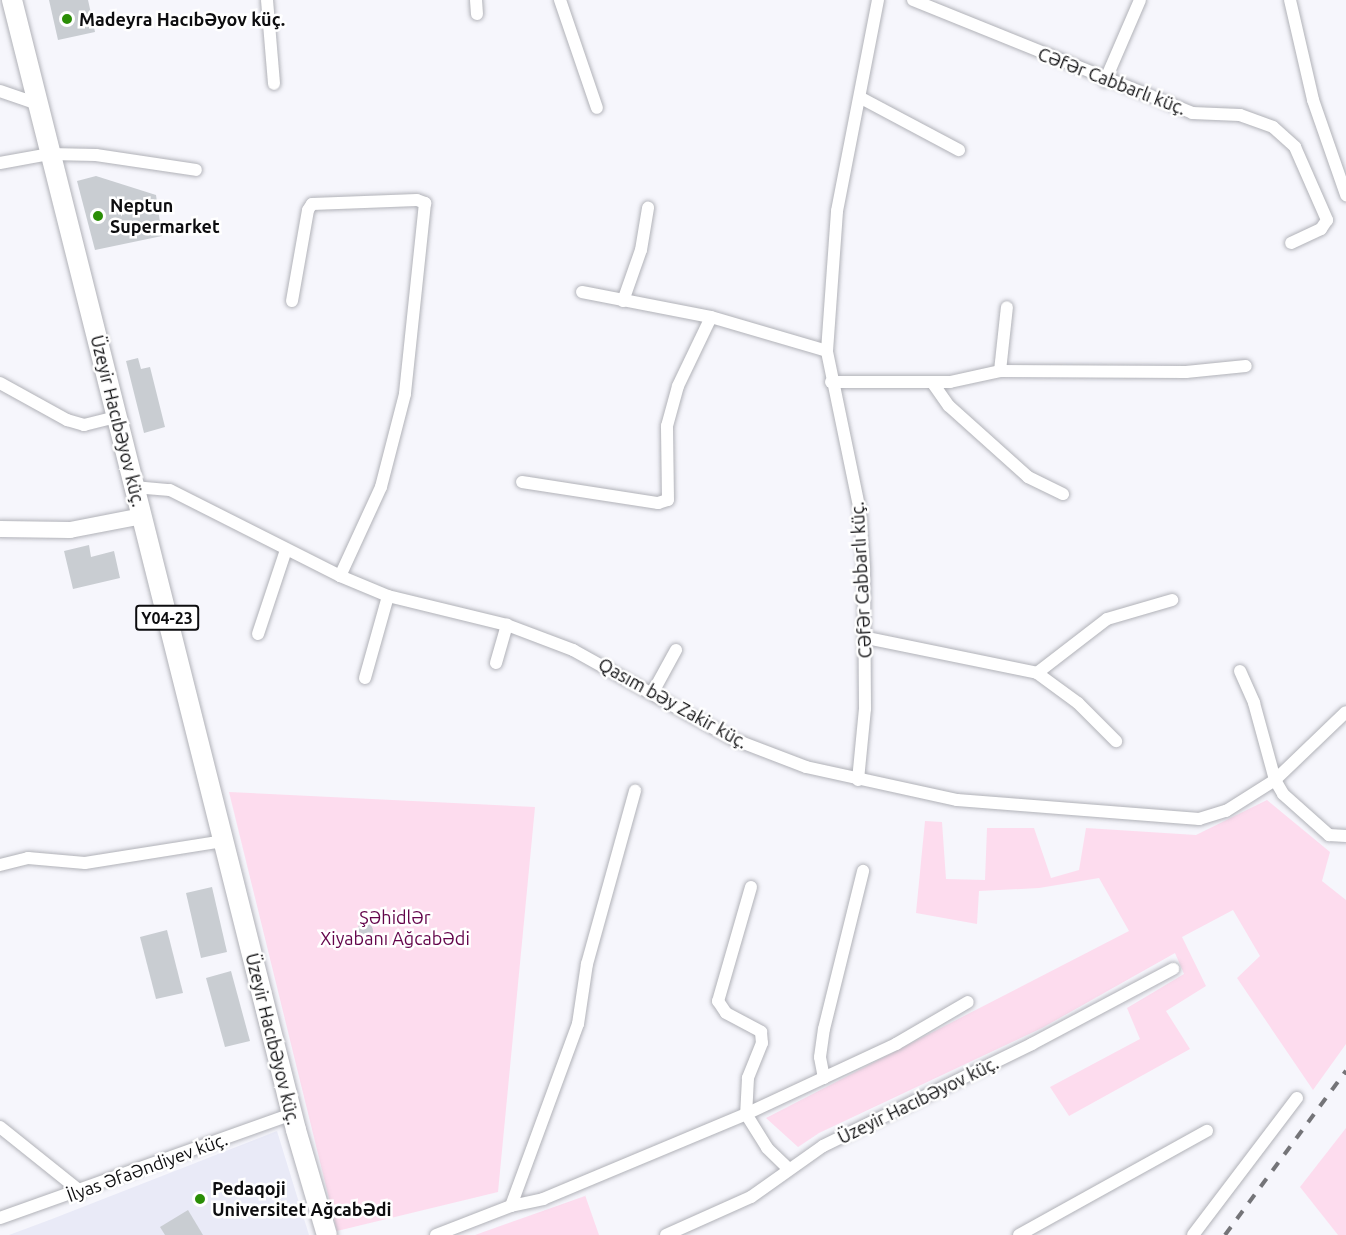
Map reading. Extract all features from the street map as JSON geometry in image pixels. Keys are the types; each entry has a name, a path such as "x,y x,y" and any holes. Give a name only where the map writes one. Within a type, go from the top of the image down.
{"main road":[{"name":"Üzeyir Hacıbəyov küç.","path":"12,0 292,1114 327,1235"}],"street":[{"path":"267,0 274,84"},
{"path":"476,0 477,14"},
{"path":"560,0 597,108"},
{"name":"Cəfər Cabbarlı küç.","path":"858,780 867,638 860,511 831,382 827,351 837,211 861,98 878,0"},
{"name":"Cəfər Cabbarlı küç.","path":"913,0 1105,81 1192,113 1240,115 1273,127 1295,147 1327,220 1321,229 1291,243"},
{"path":"1105,81 1140,0"},
{"path":"1290,0 1313,100 1346,195"},
{"path":"0,91 38,104"},
{"path":"861,98 959,150"},
{"path":"0,163 50,154 96,155 196,170"},
{"path":"292,302 308,210 312,204 417,200 425,203 405,394 381,487 340,576"},
{"path":"623,301 641,250 648,208"},
{"path":"582,292 711,317 827,351"},
{"path":"1000,370 1006,307"},
{"path":"522,482 658,503 668,500 667,426 678,386 711,317"},
{"path":"831,382 932,382 1000,370 1186,372 1246,366"},
{"path":"932,382 950,406 1028,477 1063,494"},
{"path":"0,383 67,420 84,425 117,417"},
{"name":"Qasım bəy Zakir küç.","path":"134,487 170,490 286,550 388,596 507,625 573,650 653,692 733,739 806,767 957,800 1199,819 1226,811 1275,780 1346,712"},
{"path":"0,529 70,530 142,516"},
{"path":"258,634 286,550"},
{"path":"365,678 388,596"},
{"path":"1036,673 1107,619 1172,600"},
{"path":"496,663 507,625"},
{"path":"867,638 1036,673 1077,703 1116,741"},
{"path":"653,692 676,650"},
{"path":"1240,671 1254,703 1275,780 1283,794 1329,835 1346,836"},
{"path":"512,1206 578,1024 587,964 635,791"},
{"path":"0,865 28,858 85,863 224,841"},
{"path":"824,1078 820,1057 824,1029 863,871"},
{"path":"751,887 718,1001 726,1013 760,1032 762,1043 746,1089 746,1114 767,1148 789,1169"},
{"name":"Üzeyir Hacıbəyov küç.","path":"666,1235 751,1197 823,1146 1032,1044 1173,969"},
{"path":"436,1235 512,1206 543,1199 746,1114 896,1044 968,1002"},
{"path":"1193,1235 1297,1098"},
{"name":"İlyas Əfaəndiyev küç.","path":"0,1218 81,1192 292,1114"},
{"path":"0,1127 81,1192"},
{"path":"1019,1235 1207,1131"}],"shaded area":[{"name":"Pedaqoji Universitet Ağcabədi","path":"277,1131 309,1235 9,1235 52,1219"}],"green space":[{"name":"Şəhidlər Xiyabanı Ağcabədi","path":"229,792 535,807 498,1192 337,1231"},
{"path":"1267,800 1330,852 1322,881 1346,900 1346,1044 1313,1090 1237,978 1260,956 1233,910 1182,937 1206,986 1166,1011 1190,1049 1069,1116 1050,1087 1140,1039 1127,1008 1184,974 1175,953 1042,1028 819,1133 798,1147 766,1118 1129,931 1099,878 1039,888 979,891 977,924 916,913 925,821 942,822 946,879 985,880 987,828 1034,828 1051,878 1079,870 1086,828 1196,835"},
{"path":"1346,1128 1346,1235 1338,1235 1300,1187"},
{"path":"585,1196 599,1235 475,1235"}],"building":[{"path":"49,0 88,0 95,32 58,40"},
{"path":"96,176 156,195 162,236 95,250 77,181"},
{"path":"138,358 141,369 150,367 165,427 144,433 126,361"},
{"path":"89,545 91,557 114,551 120,578 73,589 64,551"},
{"path":"212,887 227,952 201,958 186,893"},
{"path":"362,923 368,923 373,931 371,937 362,939 357,934 357,928"},
{"path":"167,930 183,993 156,999 140,937"},
{"path":"231,971 250,1041 225,1047 206,978"},
{"path":"188,1210 203,1235 165,1235 160,1227"}],"railway":[{"path":"1225,1235 1346,1071"}],"place":[{"name":"Madeyra Hacıbəyov küç.","path":"67,19"},
{"name":"Neptun Supermarket","path":"98,216"},
{"name":"Pedaqoji Universitet Ağcabədi","path":"200,1199"}]}
